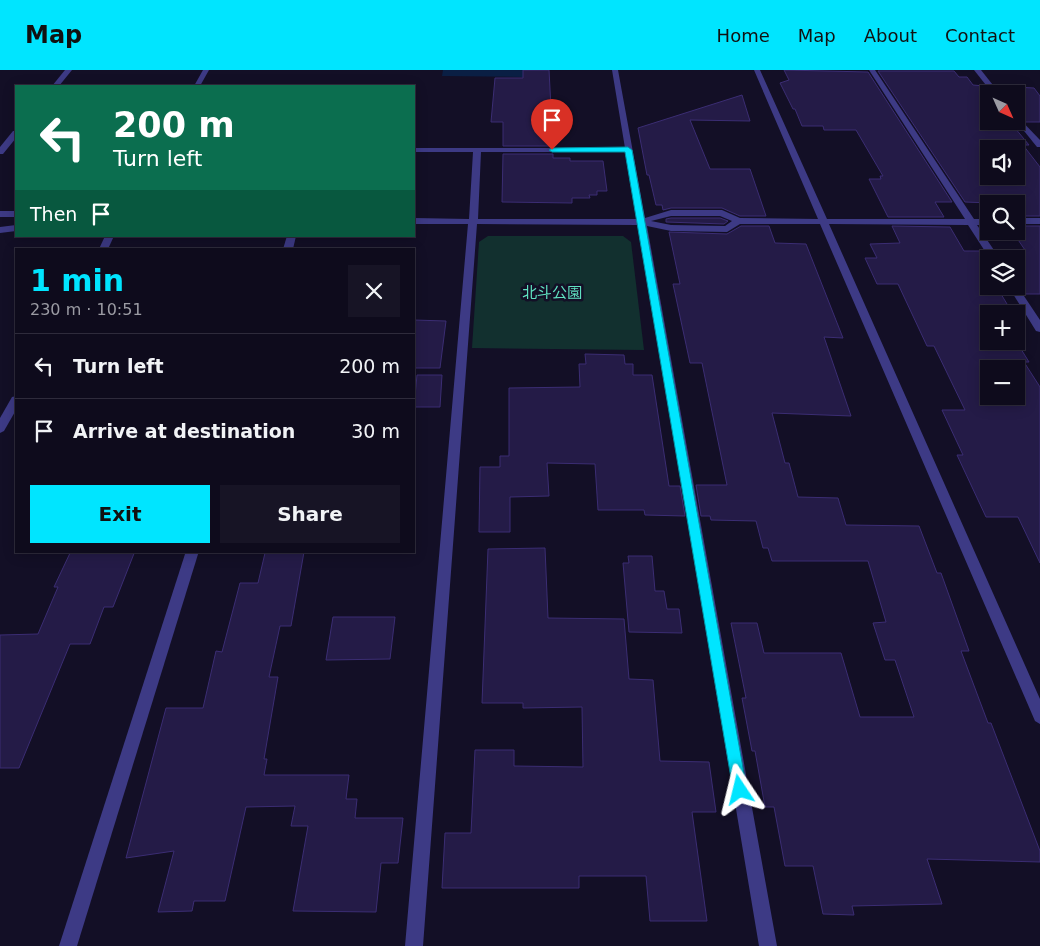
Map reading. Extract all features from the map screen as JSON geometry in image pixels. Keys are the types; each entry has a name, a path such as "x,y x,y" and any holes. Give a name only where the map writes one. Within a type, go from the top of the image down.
{"street":[{"path":"56,85 69,70"},
{"path":"198,85 206,70"},
{"path":"614,70 768,946"},
{"path":"757,70 1040,716"},
{"path":"872,70 989,250"},
{"path":"977,70 990,85"},
{"path":"1025,128 1040,145"},
{"path":"0,152 15,134"},
{"path":"415,150 628,150"},
{"path":"414,946 473,221 477,150"},
{"path":"640,222 671,213 722,213 738,221 980,222"},
{"path":"0,214 15,214"},
{"path":"415,221 640,222 671,228 727,229 738,221"},
{"path":"1025,221 1040,221"},
{"path":"0,230 15,228"},
{"path":"1019,295 1040,328"},
{"path":"0,428 15,402"},
{"path":"68,946 192,553"}],"green space":[{"name":"北斗公園","path":"488,236 623,236 631,242 644,350 472,348 479,242"}],"water":[{"path":"443,70 523,70 523,77 442,76"}],"building":[{"path":"523,70 549,70 553,146 503,146 503,122 491,122 495,78 523,78"},
{"path":"784,70 868,72 952,202 935,202 944,217 888,217 869,179 881,179 880,176 883,176 856,130 824,130 823,126 802,126 795,109 793,109 780,83 789,80"},
{"path":"878,71 954,71 959,77 967,77 973,85 980,86 980,130 1017,130 1025,140 980,140 980,185 1025,185 1025,148 1040,167 1040,216 1025,216 1025,195 980,195 980,203 965,202"},
{"path":"1025,88 1034,88 1040,96 1040,122 1025,122"},
{"path":"742,95 750,121 690,120 710,169 750,169 766,216 740,216 722,208 671,208 663,210 662,205 656,205 649,175 647,175 638,128"},
{"path":"503,154 553,154 553,158 570,158 570,161 603,161 607,191 597,191 597,195 589,195 590,198 572,198 572,203 502,202"},
{"path":"720,218 728,221 724,224 666,222 666,219"},
{"path":"741,226 769,226 775,243 806,244 843,338 824,337 851,416 772,413 785,463 789,463 798,497 838,498 846,525 919,526 937,573 941,573 969,651 961,651 1040,851 1040,862 927,859 942,904 852,906 854,915 823,914 813,866 785,866 774,807 765,807 755,751 752,751 742,698 746,698 731,623 757,623 764,653 841,653 860,717 914,717 895,660 885,660 873,623 886,622 868,561 772,561 768,548 763,548 756,521 711,520 710,516 701,516 696,485 727,485 702,363 690,363 673,284 680,284 669,232 727,234"},
{"path":"892,226 950,227 964,251 980,251 980,295 1002,295 1008,305 980,305 980,350 1022,350 1029,362 1025,362 1025,360 980,360 980,405 1025,405 1025,364 1040,387 1040,563 1018,517 986,517 957,455 963,455 942,410 965,410 934,346 927,346 898,284 877,284 865,258 877,258 870,244 900,243"},
{"path":"1025,226 1040,226 1040,294 1025,294 1025,250 1018,240 1025,240"},
{"path":"415,320 446,321 440,368 415,368"},
{"path":"585,354 624,355 625,364 633,364 633,375 652,375 669,486 680,486 685,516 645,515 644,510 598,510 595,464 547,463 549,496 510,497 510,532 479,532 480,467 500,467 500,456 509,456 509,388 580,387 579,364 586,364"},
{"path":"417,375 442,375 440,407 415,407"},
{"path":"545,548 548,618 624,619 629,679 653,680 660,761 709,762 716,812 692,812 707,921 650,921 646,876 579,876 579,888 442,888 445,833 471,833 475,750 514,750 514,766 583,767 582,707 523,708 523,703 482,703 488,549"},
{"path":"70,553 134,553 113,607 104,607 90,644 70,644 19,768 0,768 0,635 38,634 58,587 54,587"},
{"path":"265,553 304,553 291,626 280,626 269,677 278,677 264,759 267,759 264,775 349,775 346,799 357,799 355,818 403,818 398,863 381,863 376,912 293,911 308,826 291,826 295,806 246,807 225,901 194,901 192,911 158,912 174,851 126,858 166,708 203,708 216,651 222,652 240,583 258,583"},
{"path":"628,556 652,556 655,591 664,591 667,609 679,609 682,633 629,632 623,563 629,563"},
{"path":"333,617 395,617 390,659 326,660"}],"route":[{"path":"552,150 628,150 740,790"}]}
